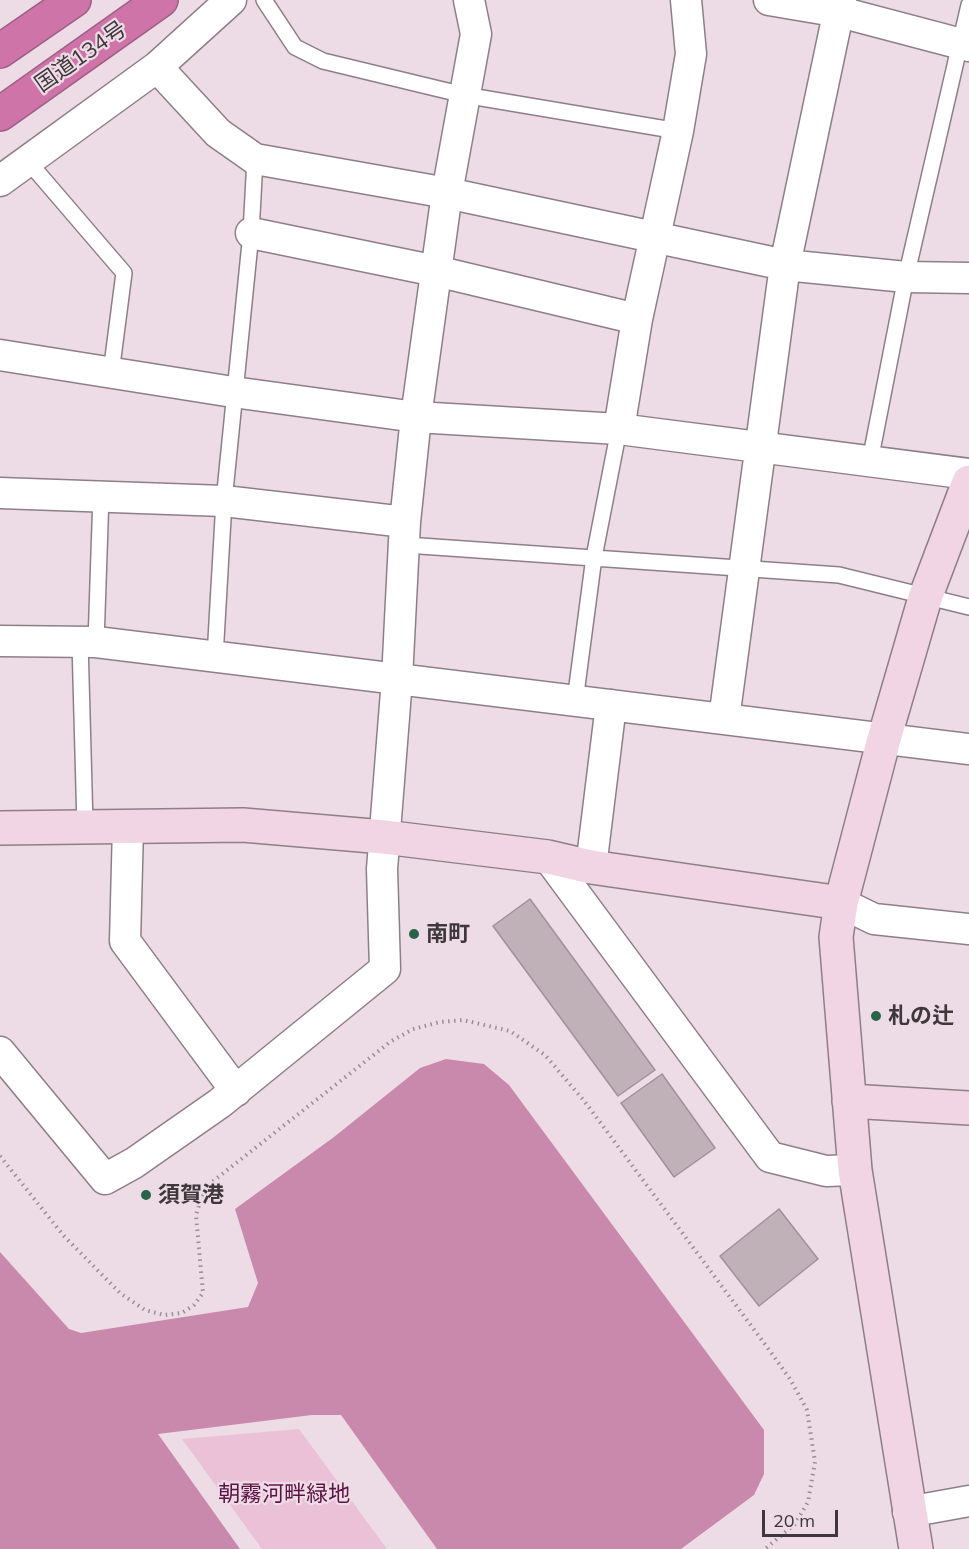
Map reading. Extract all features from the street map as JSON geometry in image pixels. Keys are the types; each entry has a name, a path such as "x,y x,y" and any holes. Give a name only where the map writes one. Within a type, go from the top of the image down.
{"highway":[{"path":"0,51 74,0"},
{"name":"国道134号","path":"0,114 161,0"}],"street":[{"path":"0,181 157,67 231,0"},
{"path":"0,1052 105,1179 134,1163 236,1091 385,969 384,837 397,679 405,533 416,417 447,193 476,34 469,0"},
{"path":"619,429 637,319 656,239 691,54 686,0"},
{"path":"769,0 841,6 964,44"},
{"path":"724,719 747,567 785,265 841,6"},
{"path":"157,67 218,133 255,159 447,193 785,265 906,277 969,278"},
{"path":"251,233 436,271 637,319"},
{"path":"0,355 233,392 416,417 619,429 969,474"},
{"path":"916,1549 908,1512 855,1170 836,937 841,903 884,739 925,598 969,482"},
{"path":"0,493 224,501 405,533"},
{"path":"0,641 88,642 969,749"},
{"path":"591,867 611,705"},
{"path":"0,828 243,825 384,837 548,857 591,867 841,903 874,919 969,929"},
{"path":"128,827 125,941 236,1091"},
{"path":"548,857 770,1157 826,1171 855,1170"},
{"path":"849,1101 969,1108"},
{"path":"908,1512 969,1501"}],"lane":[{"path":"264,0 295,47 323,61 464,95 678,131"},
{"path":"870,461 906,277 964,44 969,5"},
{"path":"215,657 224,501 233,392 251,233 255,159"},
{"path":"27,160 124,273 111,373"},
{"path":"575,701 594,557 619,429"},
{"path":"85,826 88,642 101,495"},
{"path":"405,533 594,557 839,575 925,598 969,606"}],"path":[{"path":"0,1156 63,1235 120,1293 145,1310 164,1315 182,1312 194,1305 203,1293 196,1215 201,1199 212,1182 226,1170 390,1042 413,1029 440,1022 464,1020 510,1031 545,1055 585,1102 767,1347 790,1379 807,1410 815,1462 808,1502 795,1524 765,1549"}],"green space":[{"name":"朝霧河畔緑地","path":"299,1429 387,1549 262,1549 182,1439"}],"shaded area":[{"path":"446,1059 484,1064 509,1085 764,1430 764,1474 754,1495 681,1549 437,1549 341,1415 312,1415 158,1434 240,1549 0,1549 0,1252 69,1329 81,1333 248,1307 258,1283 235,1209 334,1137 420,1068"}],"building":[{"path":"530,899 655,1070 618,1096 493,926"},
{"path":"662,1074 715,1148 674,1177 621,1103"},
{"path":"779,1209 818,1259 759,1306 720,1256"}],"place":[{"name":"南町","path":"414,934"},
{"name":"札の辻","path":"876,1016"},
{"name":"須賀港","path":"146,1195"}]}
